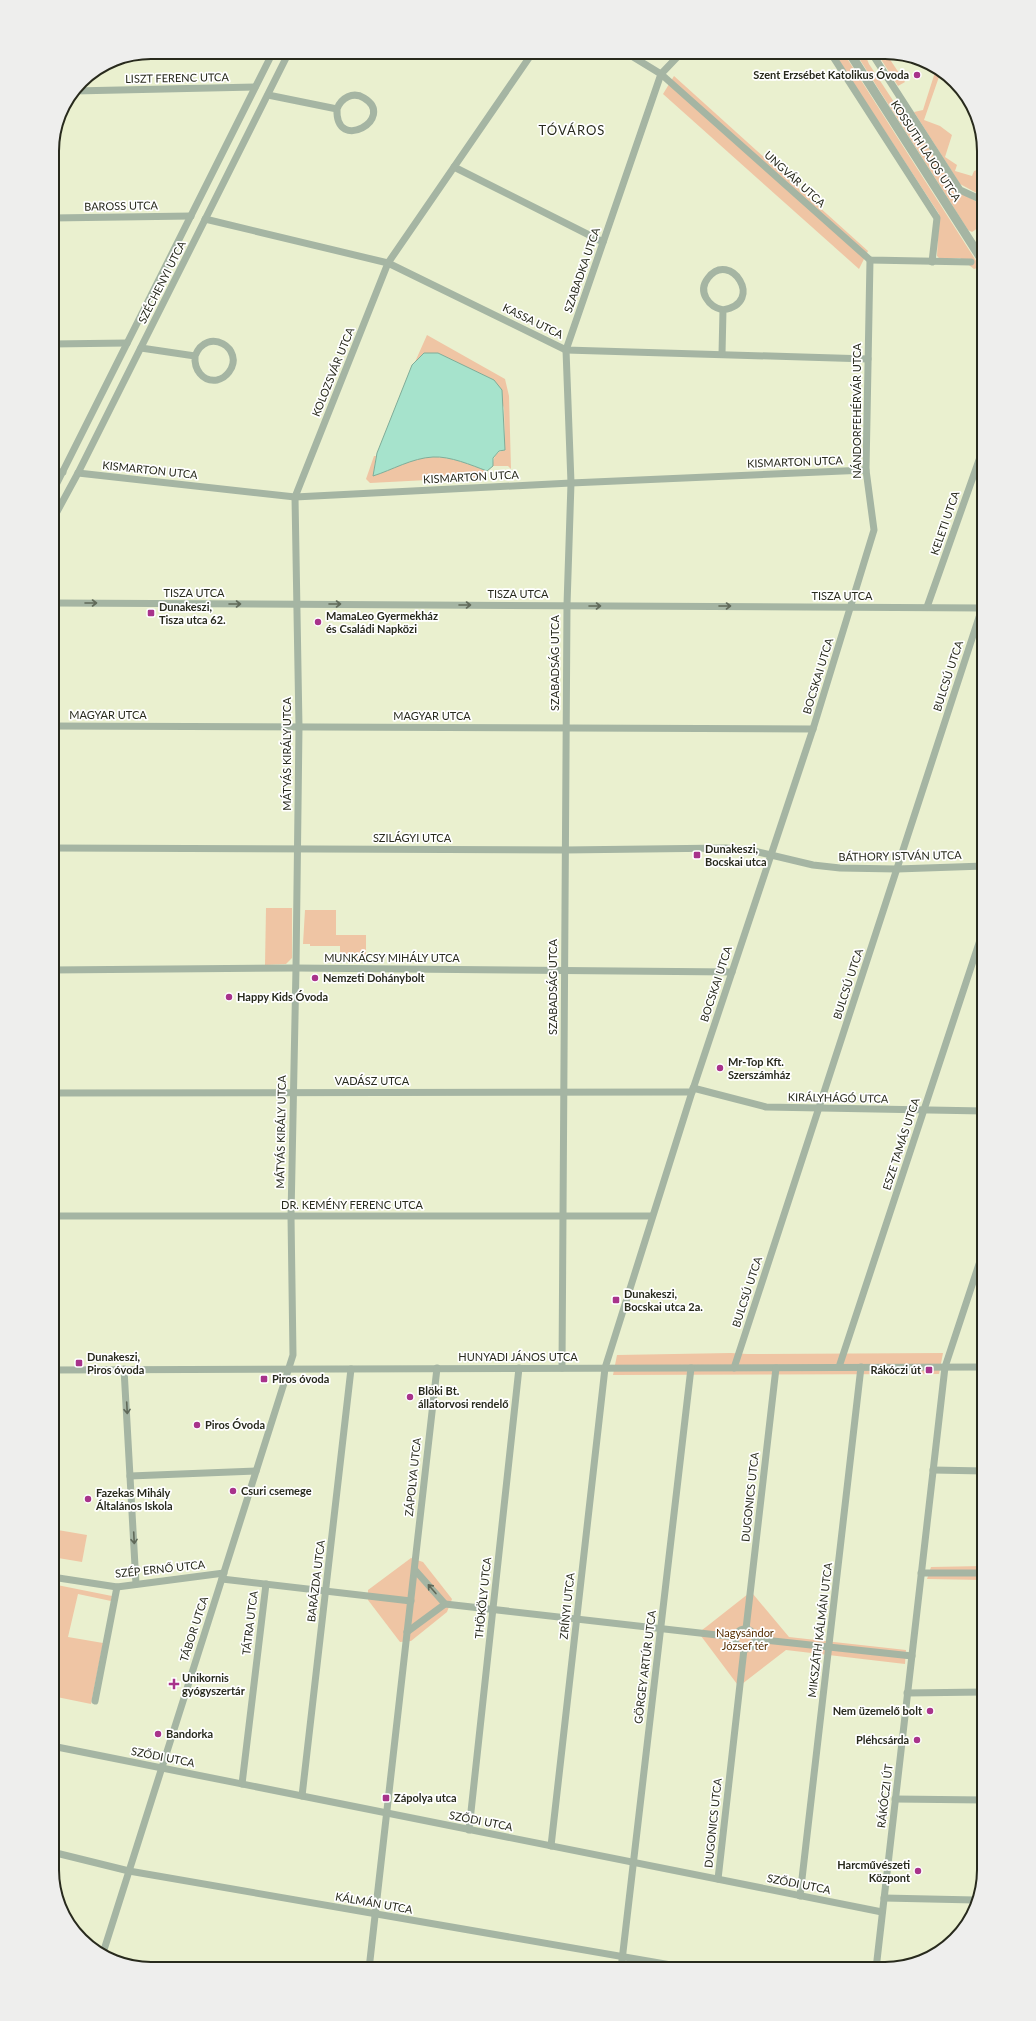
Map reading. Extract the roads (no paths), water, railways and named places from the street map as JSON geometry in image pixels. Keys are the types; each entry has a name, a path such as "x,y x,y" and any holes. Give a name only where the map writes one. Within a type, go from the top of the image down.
{"street":[{"name":"SZÉCHENYI UTCA","path":"59,479 269,59"},
{"name":"SZÉCHENYI UTCA","path":"59,508 286,59"},
{"name":"KOLOZSVÁR UTCA","path":"296,604 295,497 388,264 528,59"},
{"name":"UNGVÁR UTCA","path":"636,59 661,74 870,260"},
{"name":"SZABADKA UTCA","path":"567,605 571,483 566,350 661,74 675,59"},
{"path":"835,59 937,218 932,262"},
{"name":"KOSSUTH LAJOS UTCA","path":"853,59 976,251"},
{"path":"876,59 960,190 977,197"},
{"name":"LISZT FERENC UTCA","path":"81,91 255,87"},
{"path":"268,95 337,109"},
{"path":"354,95 365,98 369,103 373,114 368,125 358,131 353,131 342,126 337,115 337,109 343,99 354,95"},
{"path":"454,168 604,242"},
{"name":"BAROSS UTCA","path":"59,218 191,216"},
{"name":"KASSA UTCA","path":"206,219 388,264 566,350 868,359"},
{"path":"870,260 972,262"},
{"name":"NÁNDORFEHÉRVÁR UTCA","path":"851,607 874,530 866,470 870,260"},
{"path":"722,270 735,274 742,283 743,290 740,302 730,309 723,310 711,305 704,294 706,280 716,272 722,270"},
{"path":"722,354 723,310"},
{"path":"214,341 221,342 231,351 233,364 227,375 216,380 210,380 204,377 196,368 195,356 202,345 214,341"},
{"path":"59,344 127,343"},
{"path":"141,348 195,356"},
{"name":"KELETI UTCA","path":"928,607 977,466"},
{"name":"KISMARTON UTCA","path":"78,473 295,497 866,470"},
{"name":"TISZA UTCA","path":"59,603 977,608"},
{"name":"MÁTYÁS KIRÁLY UTCA","path":"288,1369 293,1355 291,1216 299,727 296,604"},
{"name":"SZABADSÁG UTCA","path":"562,1368 567,605"},
{"name":"BOCSKAI UTCA","path":"605,1368 652,1216 813,728 851,607"},
{"name":"BULCSÚ UTCA","path":"734,1368 977,626"},
{"name":"MAGYAR UTCA","path":"59,726 813,728"},
{"name":"SZILÁGYI UTCA","path":"59,848 565,850 726,848 771,854"},
{"name":"BÁTHORY ISTVÁN UTCA","path":"771,854 827,868 897,869 977,866"},
{"name":"ESZE TAMÁS UTCA","path":"839,1368 977,949"},
{"name":"MUNKÁCSY MIHÁLY UTCA","path":"59,970 296,968 732,972"},
{"name":"KIRÁLYHÁGÓ UTCA","path":"693,1090 766,1107 977,1111"},
{"name":"VADÁSZ UTCA","path":"59,1093 564,1092 693,1090"},
{"name":"DR. KEMÉNY FERENC UTCA","path":"59,1216 652,1216"},
{"name":"RÁKÓCZI ÚT","path":"877,1962 945,1367 977,1270"},
{"name":"MIKSZÁTH KÁLMÁN UTCA","path":"800,1896 862,1367"},
{"name":"HUNYADI JÁNOS UTCA","path":"59,1370 977,1367"},
{"name":"ZÁPOLYA UTCA","path":"370,1962 437,1368"},
{"name":"THÖKÖLY UTCA","path":"470,1830 519,1368"},
{"name":"ZRÍNYI UTCA","path":"551,1846 605,1368"},
{"name":"GÖRGEY ARTÚR UTCA","path":"622,1962 691,1368"},
{"name":"DUGONICS UTCA","path":"746,1629 776,1368"},
{"path":"124,1369 136,1584"},
{"name":"TÁBOR UTCA","path":"104,1949 288,1369"},
{"name":"BARÁZDA UTCA","path":"302,1796 351,1369"},
{"path":"933,1470 977,1471"},
{"path":"130,1476 256,1472"},
{"path":"415,1570 445,1604 735,1637"},
{"path":"921,1573 977,1573"},
{"name":"SZÉP ERNŐ UTCA","path":"59,1578 117,1587 223,1576 266,1584 411,1601"},
{"name":"TÁTRA UTCA","path":"242,1784 266,1584"},
{"path":"95,1701 117,1587"},
{"path":"407,1632 445,1604"},
{"path":"746,1629 752,1632 756,1639 753,1646 744,1649 736,1644 735,1637 740,1630 746,1629"},
{"path":"756,1639 912,1656"},
{"name":"DUGONICS UTCA","path":"718,1879 744,1649"},
{"path":"907,1693 977,1692"},
{"name":"SZŐDI UTCA","path":"59,1747 882,1912"},
{"path":"895,1799 977,1800"},
{"name":"KÁLMÁN UTCA","path":"59,1854 129,1871 652,1962"},
{"path":"884,1898 972,1900"}],"place":[{"name":"Szent Erzsébet Katolikus Óvoda","path":"917,75"},
{"name":"Dunakeszi, Tisza utca 62.","path":"151,613"},
{"name":"MamaLeo Gyermekház és Családi Napközi","path":"318,622"},
{"name":"Dunakeszi, Bocskai utca","path":"697,855"},
{"name":"Nemzeti Dohánybolt","path":"315,978"},
{"name":"Happy Kids Óvoda","path":"229,997"},
{"name":"Mr-Top Kft. Szerszámház","path":"720,1068"},
{"name":"Dunakeszi, Bocskai utca 2a.","path":"616,1300"},
{"name":"Dunakeszi, Piros óvoda","path":"79,1363"},
{"name":"Rákóczi út","path":"929,1370"},
{"name":"Piros óvoda","path":"264,1379"},
{"name":"Blöki Bt. állatorvosi rendelő","path":"410,1397"},
{"name":"Piros Óvoda","path":"197,1425"},
{"name":"Csuri csemege","path":"233,1491"},
{"name":"Fazekas Mihály Általános Iskola","path":"88,1499"},
{"name":"Unikornis gyógyszertár","path":"174,1684"},
{"name":"Nem üzemelő bolt","path":"930,1711"},
{"name":"Bandorka","path":"158,1734"},
{"name":"Pléhcsárda","path":"917,1740"},
{"name":"Zápolya utca","path":"386,1798"},
{"name":"Harcművészeti Központ","path":"918,1871"}],"district":[{"name":"TÓVÁROS","path":"572,130"}],"park label":[{"name":"Nagysándor József tér","path":"745,1639"}]}
